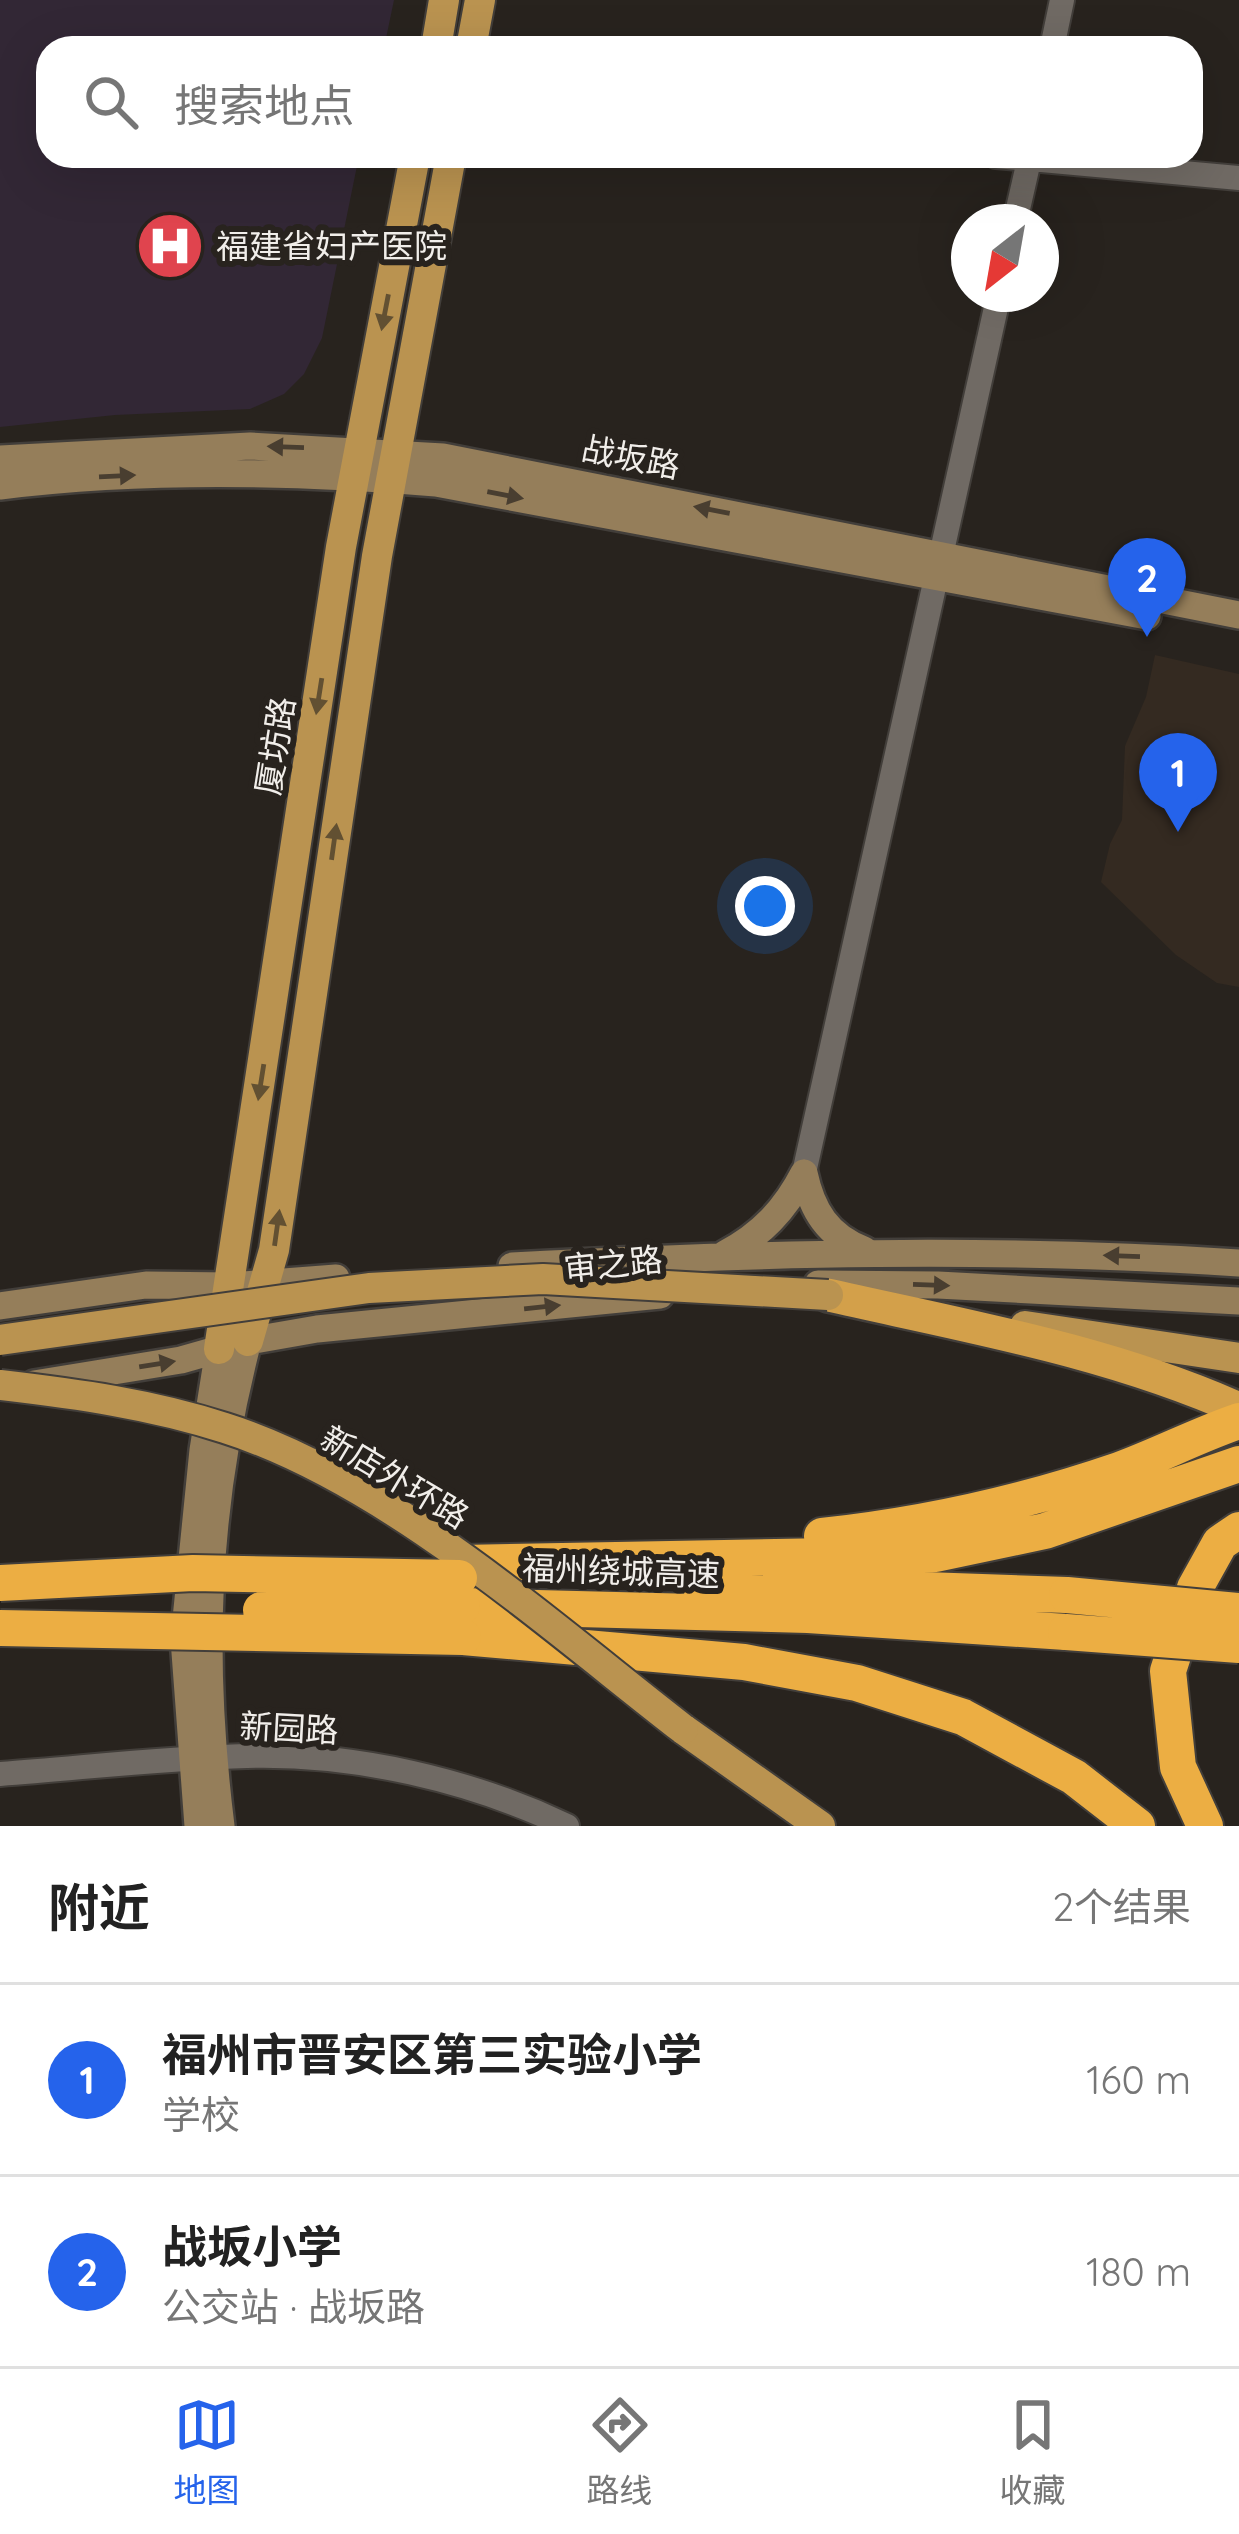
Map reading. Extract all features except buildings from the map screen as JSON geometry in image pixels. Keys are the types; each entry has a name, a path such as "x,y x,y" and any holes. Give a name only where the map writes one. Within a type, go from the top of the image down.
{"highway":[{"path":"828,1295 1049,1345 1186,1385 1239,1409"},
{"path":"0,1628 461,1596 616,1558 906,1527 1122,1469 1239,1421"},
{"path":"616,1558 936,1554 1045,1532 1239,1464"},
{"path":"1204,1826 1178,1767 1168,1671 1195,1588 1220,1544 1239,1530"},
{"name":"福州绕城高速","path":"0,1583 193,1573 461,1596 1239,1646"},
{"name":"福州绕城高速","path":"0,1618 461,1596 1066,1595 1239,1611"},
{"path":"461,1596 744,1662 856,1682 963,1717 1074,1777 1137,1826"}],"main road":[{"path":"438,36 444,0"},
{"path":"473,36 480,0"},
{"name":"厦坊路","path":"234,1345 230,1286 356,464 414,168"},
{"path":"198,1826 210,1586 234,1345 274,1250 393,465 449,168"},
{"name":"战坂路","path":"0,459 224,447 356,464"},
{"name":"战坂路","path":"0,486 165,473 393,465 469,488 1239,615"},
{"name":"战坂路","path":"938,566 1239,634"},
{"path":"804,1173 812,1203 829,1230 875,1254"},
{"path":"719,1257 757,1236 775,1218 804,1173"},
{"name":"审之路","path":"0,1306 146,1285 230,1286 719,1257 1132,1256 1239,1263"},
{"path":"0,1340 369,1288 543,1279 828,1295 1239,1358"},
{"name":"审之路","path":"0,1388 181,1360 317,1329 779,1284 938,1285 1239,1301"},
{"name":"新店外环路","path":"0,1388 120,1399 229,1429 317,1468 400,1515 728,1764 820,1826"},
{"path":"202,1760 220,1826"}],"street":[{"path":"1054,36 1062,0"},
{"path":"1019,204 1027,168"},
{"path":"1128,168 1239,178"},
{"path":"804,1173 995,312"},
{"name":"新园路","path":"0,1774 275,1756 388,1769 484,1794 567,1826"}],"shaded area":[{"name":"福建省妇产医院","path":"0,0 394,0 386,36 36,36 36,168 357,168 322,338 304,374 284,394 250,409 115,415 0,427"},
{"path":"1155,655 1239,674 1239,987 1217,983 1176,955 1101,882 1110,844 1122,820 1125,746 1146,697"}],"place":[{"name":"福建省妇产医院","path":"170,246"},
{"name":"战坂小学","path":"1147,637"},
{"name":"福州市晋安区第三实验小学","path":"1178,832"}]}
